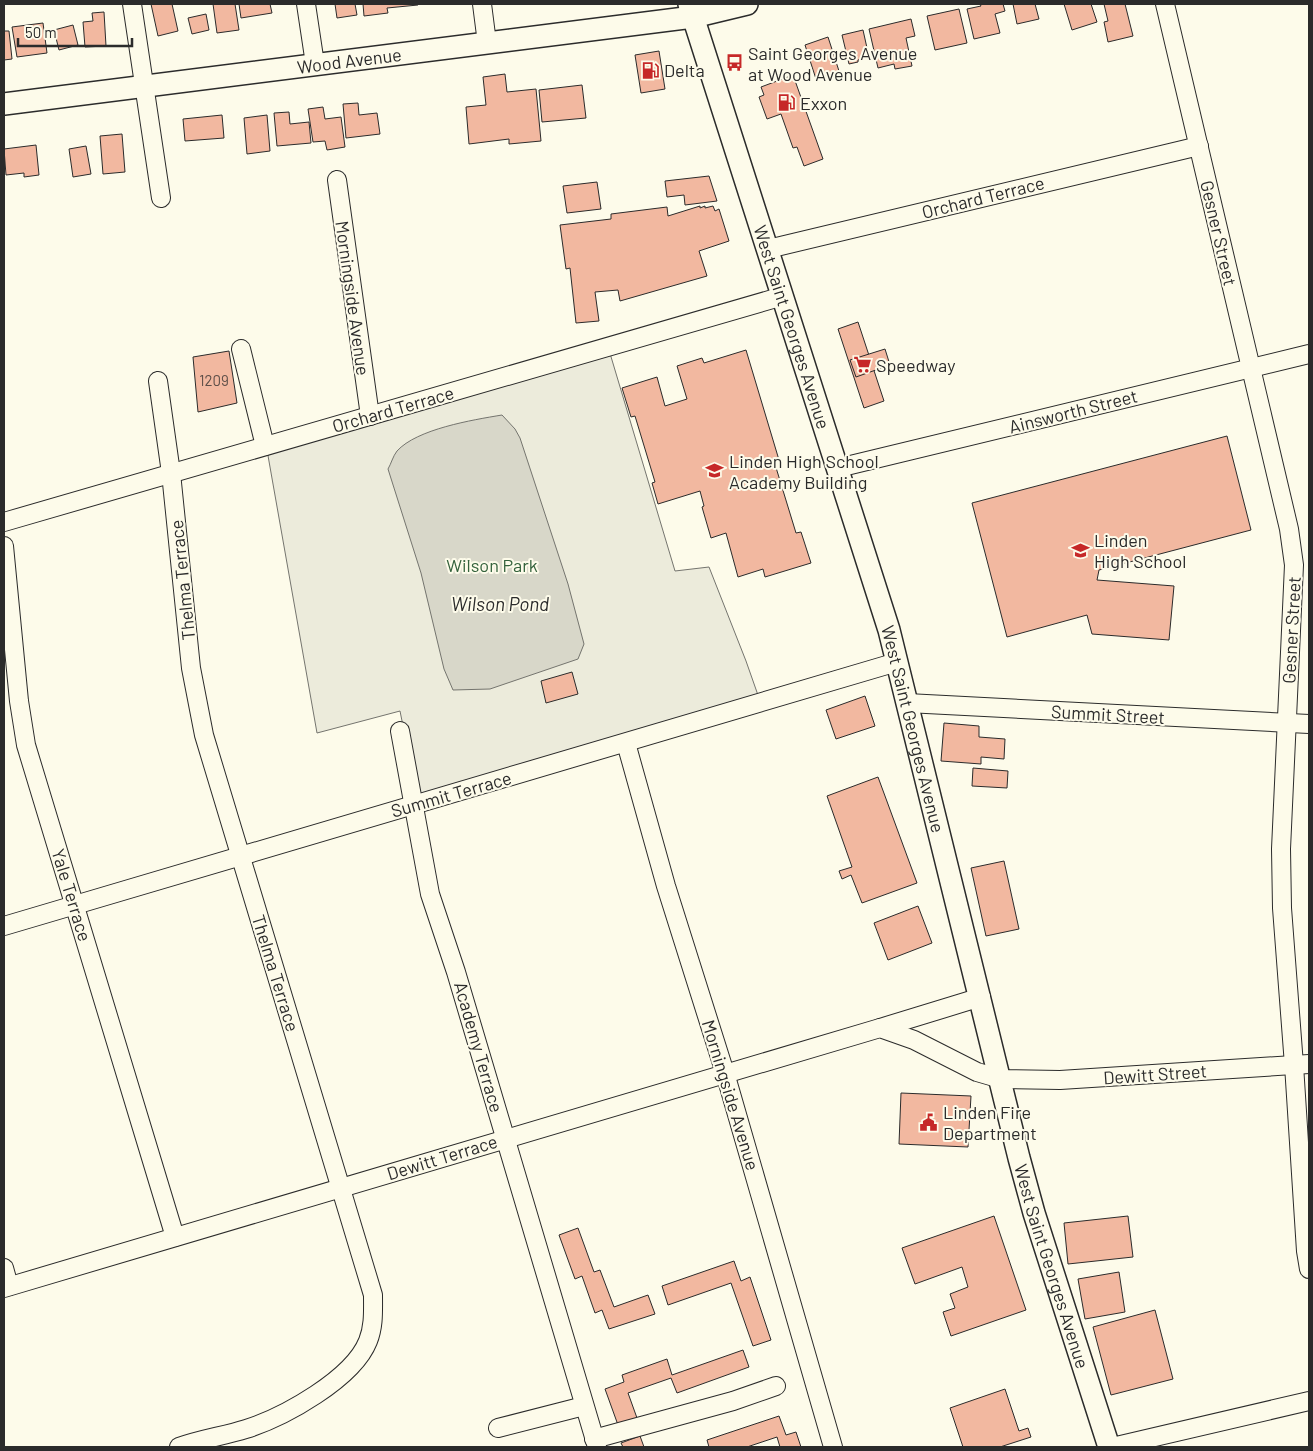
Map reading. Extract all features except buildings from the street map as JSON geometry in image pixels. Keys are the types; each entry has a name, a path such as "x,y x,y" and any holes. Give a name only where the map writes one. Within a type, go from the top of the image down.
{"main road":[{"name":"Wood Avenue","path":"4,104 487,43 691,10 748,4"},
{"name":"West Saint Georges Avenue","path":"691,10 889,630 1034,1213 1111,1447"}],"street":[{"path":"132,4 161,198"},
{"path":"306,4 315,64"},
{"path":"482,4 487,43"},
{"name":"Gesner Street","path":"1166,4 1289,529 1294,565 1281,849 1282,908 1302,1065 1306,1252 1309,1269"},
{"name":"Orchard Terrace","path":"768,249 1199,146"},
{"name":"Morningside Avenue","path":"337,180 370,416"},
{"name":"Orchard Terrace","path":"4,522 783,296"},
{"path":"241,349 265,446"},
{"name":"Ainsworth Street","path":"838,468 1309,354"},
{"name":"Thelma Terrace","path":"158,381 171,474 191,668 204,735 373,1295 374,1320 367,1342 352,1364 335,1381 296,1408 248,1428 180,1447"},
{"name":"Yale Terrace","path":"4,546 26,745 175,1237"},
{"name":"Summit Terrace","path":"4,926 897,662"},
{"name":"Summit Street","path":"907,704 1309,724"},
{"name":"Academy Terrace","path":"400,731 430,894 456,972 506,1138 595,1443"},
{"name":"Morningside Avenue","path":"626,743 666,886 725,1073 834,1447"},
{"name":"Dewitt Terrace","path":"6,1287 980,997"},
{"path":"880,1028 914,1040 978,1072 1001,1079"},
{"name":"Dewitt Street","path":"1001,1079 1060,1080 1302,1065"},
{"path":"4,1268 6,1287"},
{"path":"595,1443 733,1402 776,1386"},
{"path":"1111,1447 1309,1401"},
{"path":"498,1428 584,1406"}],"green space":[{"name":"Wilson Park","path":"609,350 675,571 709,567 759,698 418,800 400,711 317,733 267,450"}],"water":[{"name":"Wilson Pond","path":"502,415 515,429 520,438 568,584 584,644 578,659 490,689 453,690 444,669 421,573 388,469 397,451 406,443 418,437 446,427"}],"place":[{"name":"Saint Georges Avenue at Wood Avenue","path":"734,63"},
{"name":"Delta","path":"650,70"},
{"name":"Exxon","path":"786,103"},
{"name":"Speedway","path":"862,365"},
{"name":"Linden High School Academy Building","path":"715,471"},
{"name":"Linden High School","path":"1080,550"},
{"name":"Linden Fire Department","path":"929,1122"}]}
